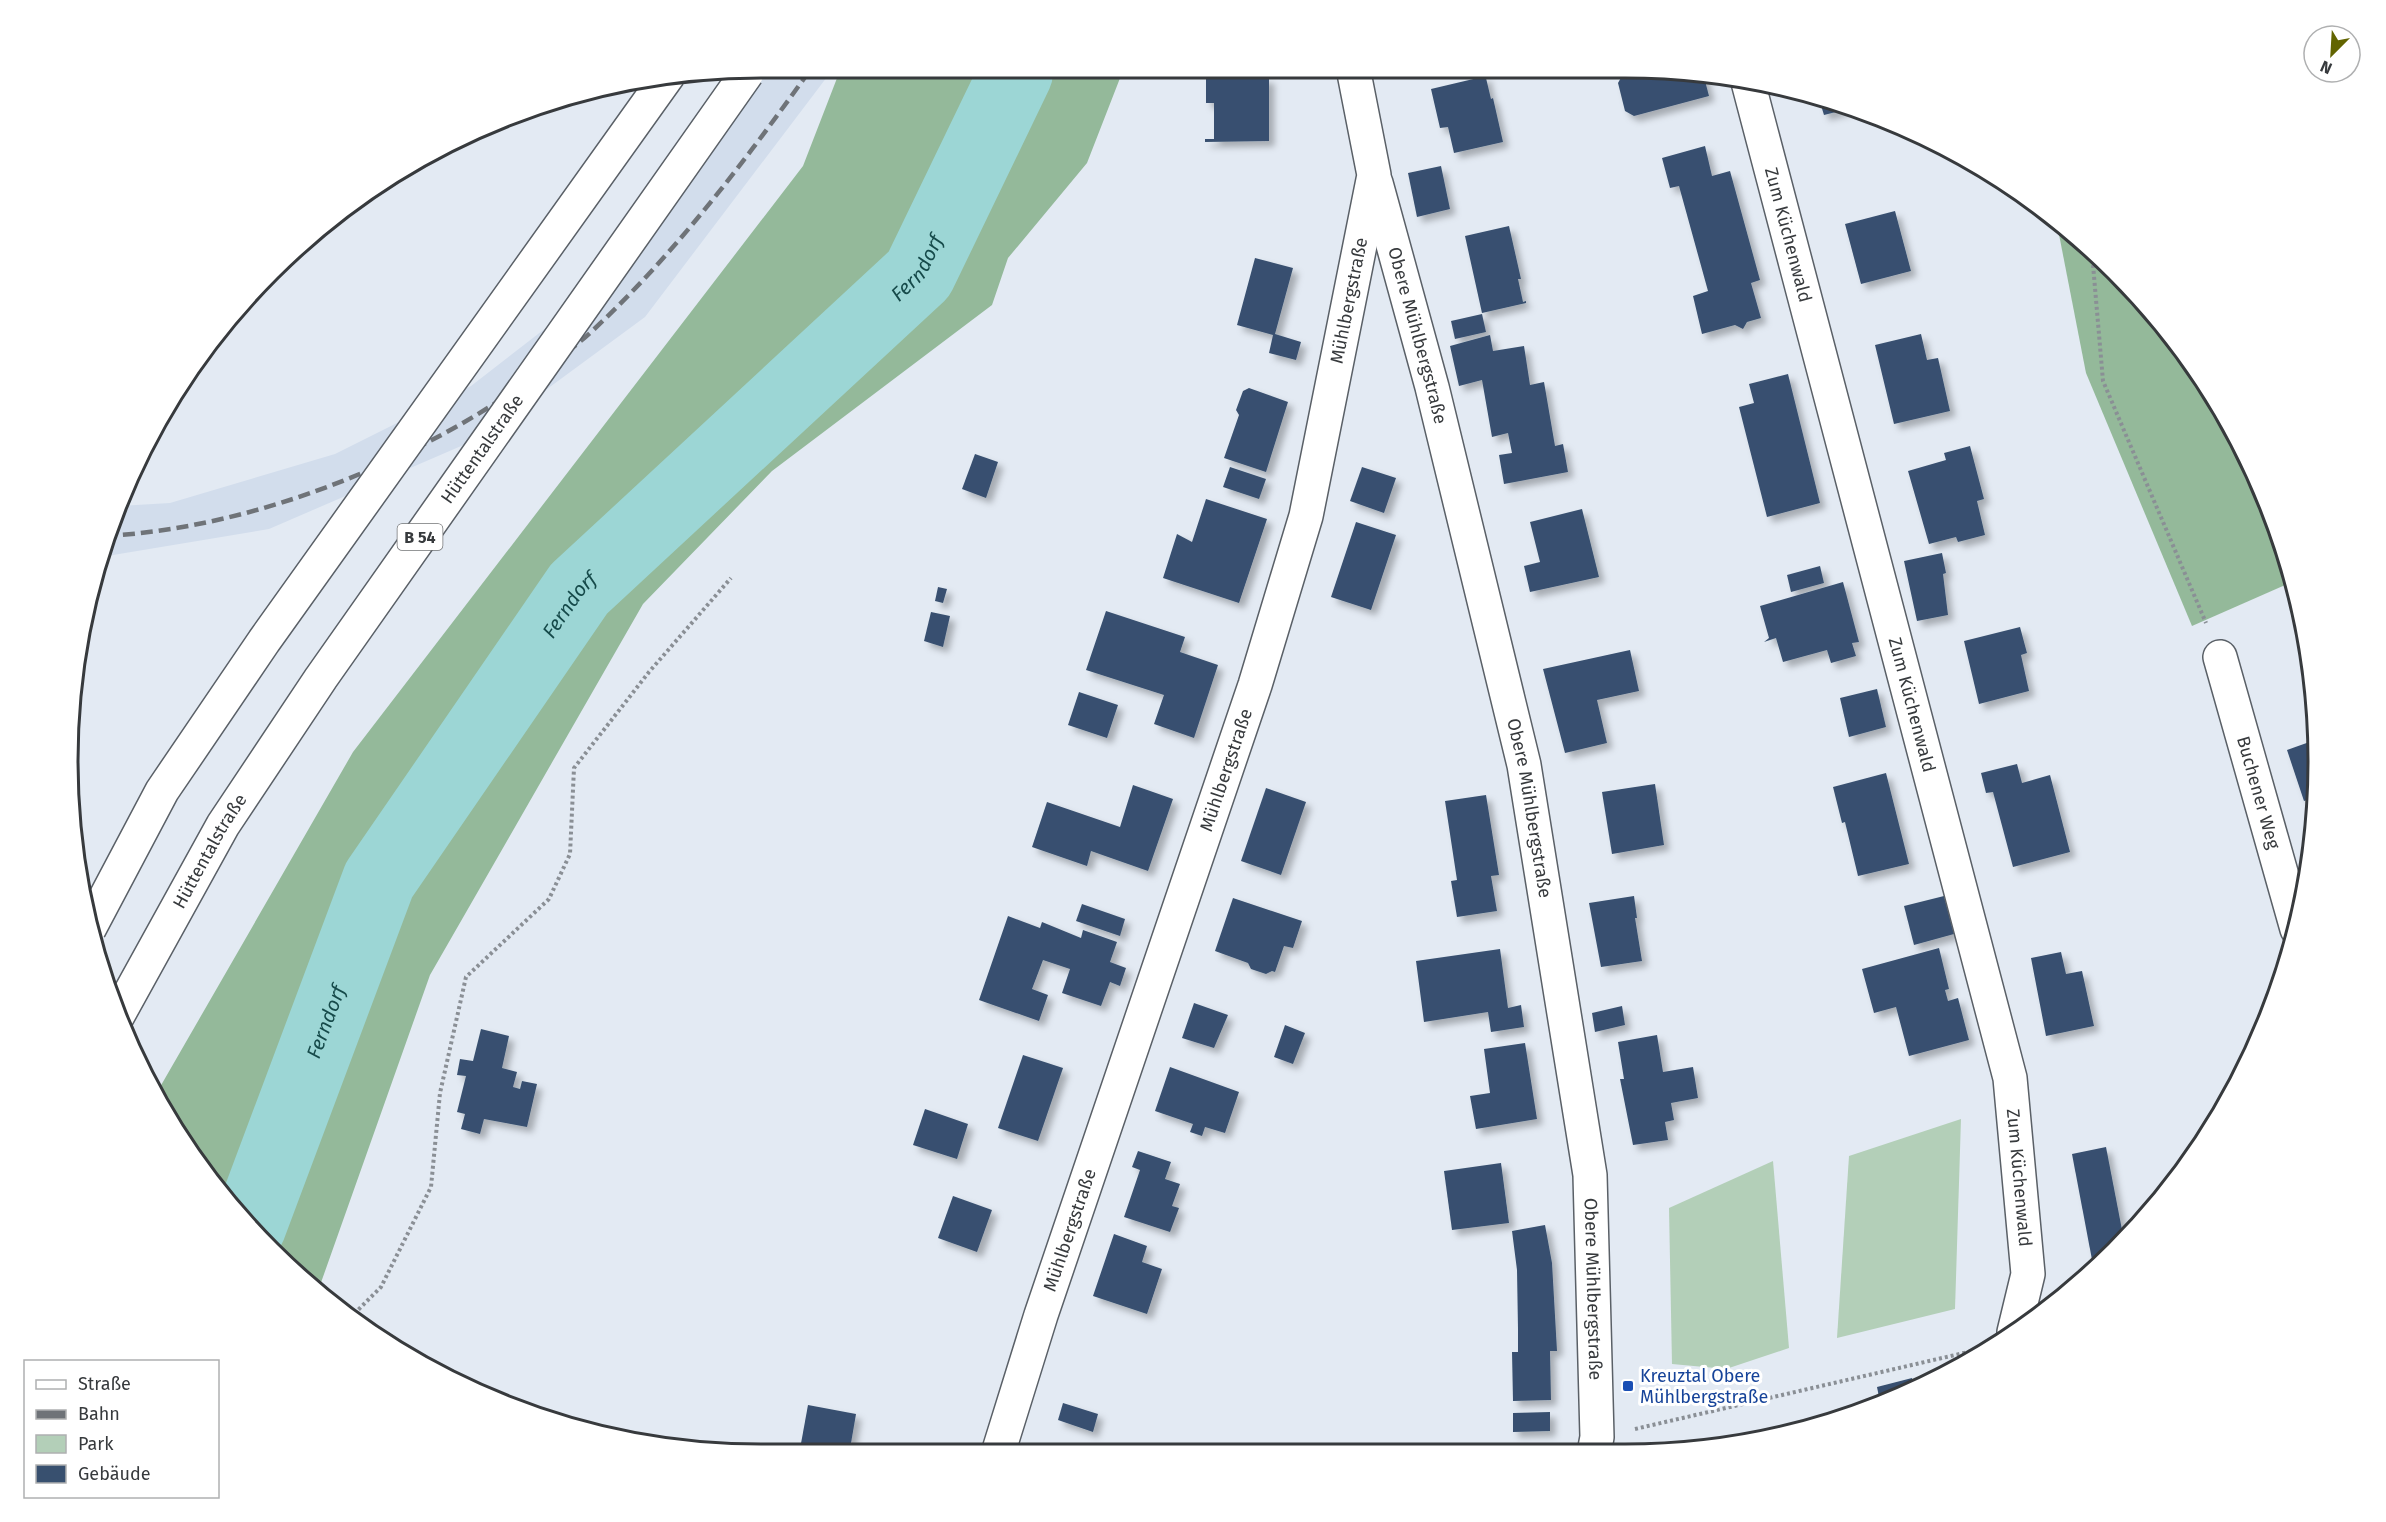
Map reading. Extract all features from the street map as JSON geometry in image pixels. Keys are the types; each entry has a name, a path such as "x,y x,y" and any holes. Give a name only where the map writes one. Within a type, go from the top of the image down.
{"main road":[{"name":"Hüttentalstraße","path":"123,1005 223,825 321,678 744,78"},
{"name":"Mühlbergstraße","path":"1001,1444 1045,1304 1255,685 1306,516 1374,176 1355,78"},
{"path":"96,916 162,791 270,632 661,86"},
{"name":"Zum Küchenwald","path":"1750,90 2010,1078 2028,1274 2017,1320"},
{"name":"Obere Mühlbergstraße","path":"1374,176 1432,387 1524,765 1590,1174 1596,1444"},
{"name":"Buchener Weg","path":"2220,657 2291,909"}],"path":[{"path":"2093,264 2103,381 2220,657"},
{"path":"357,1311 381,1287 431,1187 440,1093 466,977 549,900 570,854 574,768 648,672 731,578"},
{"path":"1600,1444 1963,1354"}],"shaded area":[{"path":"761,78 826,78 645,317 482,437 269,529 110,556 128,505 170,503 335,454 471,386 617,273"}],"green space":[{"path":"837,78 1120,78 1087,163 1008,258 992,305 772,471 643,604 430,975 321,1283 278,1244 219,1177 193,1140 161,1086 353,752 803,166"},
{"path":"2059,234 2108,278 2139,311 2193,382 2238,459 2272,541 2285,585 2192,626 2086,373"},
{"path":"1961,1119 1955,1309 1837,1338 1849,1156"},
{"path":"1773,1161 1789,1348 1726,1369 1672,1364 1669,1208"}],"building":[{"path":"1206,78 1269,78 1269,141 1205,142 1205,139 1214,139 1214,103 1206,103"},
{"path":"1486,78 1503,142 1454,153 1448,127 1440,128 1431,89"},
{"path":"1621,78 1625,78 1670,79 1706,83 1709,96 1634,116 1625,111 1618,83"},
{"path":"1822,107 1837,112 1824,115"},
{"path":"1705,146 1712,176 1730,171 1760,280 1751,283 1761,318 1747,322 1743,329 1735,325 1702,334 1693,296 1708,291 1679,186 1670,188 1662,158"},
{"path":"1441,166 1450,209 1417,217 1408,173"},
{"path":"1895,211 1911,271 1861,284 1845,224"},
{"path":"1509,226 1521,279 1518,279 1523,302 1526,301 1526,303 1482,313 1465,236"},
{"path":"1255,258 1293,268 1275,334 1301,342 1296,360 1269,353 1273,335 1237,325"},
{"path":"1482,314 1486,332 1455,339 1451,321"},
{"path":"1921,334 1927,360 1938,358 1950,411 1894,424 1875,345"},
{"path":"1490,335 1493,351 1524,346 1530,385 1544,382 1555,446 1563,444 1568,472 1504,484 1499,455 1512,453 1508,433 1492,437 1482,380 1459,386 1450,346"},
{"path":"1788,374 1820,503 1767,517 1739,407 1754,403 1749,384"},
{"path":"1249,388 1288,402 1266,472 1224,458 1239,415 1236,410 1243,391"},
{"path":"1970,446 1984,499 1977,501 1985,535 1958,542 1956,537 1929,544 1908,471 1946,460 1944,453"},
{"path":"975,454 998,462 986,498 962,489"},
{"path":"1230,467 1266,479 1259,499 1223,487"},
{"path":"1362,467 1396,478 1384,513 1350,501"},
{"path":"1206,499 1267,519 1239,603 1163,578 1177,534 1192,542"},
{"path":"1582,509 1599,577 1530,592 1524,566 1540,562 1530,522"},
{"path":"1356,522 1396,535 1371,610 1331,597"},
{"path":"1942,553 1946,573 1943,574 1948,615 1917,621 1904,561"},
{"path":"1820,566 1824,583 1791,592 1787,575"},
{"path":"1843,582 1859,642 1852,643 1856,656 1831,663 1827,650 1783,662 1776,638 1764,642 1769,638 1760,606"},
{"path":"938,587 947,589 943,603 935,601"},
{"path":"1106,611 1185,637 1180,652 1218,665 1194,738 1154,724 1164,695 1086,670"},
{"path":"931,612 950,616 943,647 924,641"},
{"path":"2020,627 2027,653 2021,655 2029,691 1979,704 1964,641"},
{"path":"1630,650 1639,691 1597,700 1607,743 1565,753 1543,669"},
{"path":"1877,689 1886,727 1849,737 1840,698"},
{"path":"1079,692 1118,705 1107,738 1068,725"},
{"path":"2308,743 2307,800 2304,801 2287,750"},
{"path":"2017,764 2022,783 2050,775 2070,852 2013,867 1993,792 1986,793 1981,773"},
{"path":"1886,773 1909,864 1858,876 1845,822 1842,823 1833,787"},
{"path":"1655,784 1664,845 1612,854 1602,792"},
{"path":"1133,785 1173,799 1148,871 1091,851 1087,866 1032,847 1047,802 1120,827"},
{"path":"1266,788 1306,802 1281,875 1241,861"},
{"path":"1486,795 1499,875 1491,876 1497,911 1457,917 1451,881 1457,880 1445,801"},
{"path":"1634,896 1642,961 1601,967 1589,903"},
{"path":"1944,896 1954,934 1914,945 1904,906"},
{"path":"1233,898 1302,921 1293,948 1284,946 1275,972 1266,974 1251,969 1248,963 1215,951"},
{"path":"1082,904 1125,919 1120,936 1076,921"},
{"path":"1008,916 1040,928 1042,922 1081,938 1083,930 1117,942 1110,962 1126,968 1120,986 1110,982 1101,1006 1062,993 1070,969 1043,960 1032,989 1048,995 1039,1021 979,1000"},
{"path":"1939,948 1949,989 1945,990 1948,1001 1958,998 1969,1040 1909,1056 1896,1007 1874,1013 1862,969"},
{"path":"1500,949 1508,1008 1521,1005 1524,1027 1491,1032 1488,1012 1424,1022 1416,961"},
{"path":"2061,952 2066,974 2082,971 2094,1026 2046,1036 2031,958"},
{"path":"1194,1003 1228,1015 1214,1048 1182,1038"},
{"path":"1622,1006 1625,1025 1595,1032 1592,1013"},
{"path":"1285,1025 1305,1033 1293,1064 1274,1057"},
{"path":"481,1029 509,1036 502,1068 517,1072 513,1087 520,1089 522,1081 537,1084 527,1127 484,1119 480,1134 461,1129 465,1114 457,1112 466,1076 457,1075 460,1059 473,1061"},
{"path":"1657,1035 1663,1072 1693,1067 1698,1098 1671,1103 1674,1120 1665,1122 1668,1140 1633,1145 1620,1079 1624,1079 1618,1042"},
{"path":"1525,1043 1537,1119 1476,1129 1470,1096 1490,1093 1484,1049"},
{"path":"1023,1055 1063,1068 1038,1141 998,1128"},
{"path":"1170,1067 1239,1092 1225,1133 1205,1127 1202,1136 1190,1132 1193,1124 1155,1111"},
{"path":"925,1109 968,1124 957,1159 913,1145"},
{"path":"2106,1147 2122,1229 2092,1259 2072,1154"},
{"path":"1138,1151 1171,1162 1165,1179 1180,1184 1172,1206 1179,1208 1170,1232 1124,1217 1140,1170 1132,1167"},
{"path":"1501,1163 1509,1223 1452,1230 1444,1171"},
{"path":"953,1196 992,1210 977,1252 938,1238"},
{"path":"1545,1225 1552,1263 1557,1351 1550,1351 1551,1400 1513,1401 1512,1352 1518,1352 1518,1329 1517,1270 1512,1231"},
{"path":"1114,1234 1147,1246 1142,1262 1162,1269 1147,1314 1093,1296"},
{"path":"1912,1378 1913,1380 1879,1395 1877,1387"},
{"path":"1063,1403 1098,1414 1093,1432 1058,1420"},
{"path":"808,1405 856,1414 851,1444 801,1444"},
{"path":"1550,1412 1550,1431 1513,1432 1513,1413"}],"waterway":[{"name":"Ferndorf","path":"253,1217 379,880 579,589 919,274 1014,78"}],"railway":[{"path":"116,535 163,530 222,519 282,503 340,482 397,457 452,429 504,398 585,337 650,273 732,175 804,78"}],"place":[{"name":"Kreuztal Obere Mühlbergstraße","path":"1628,1386"}]}
